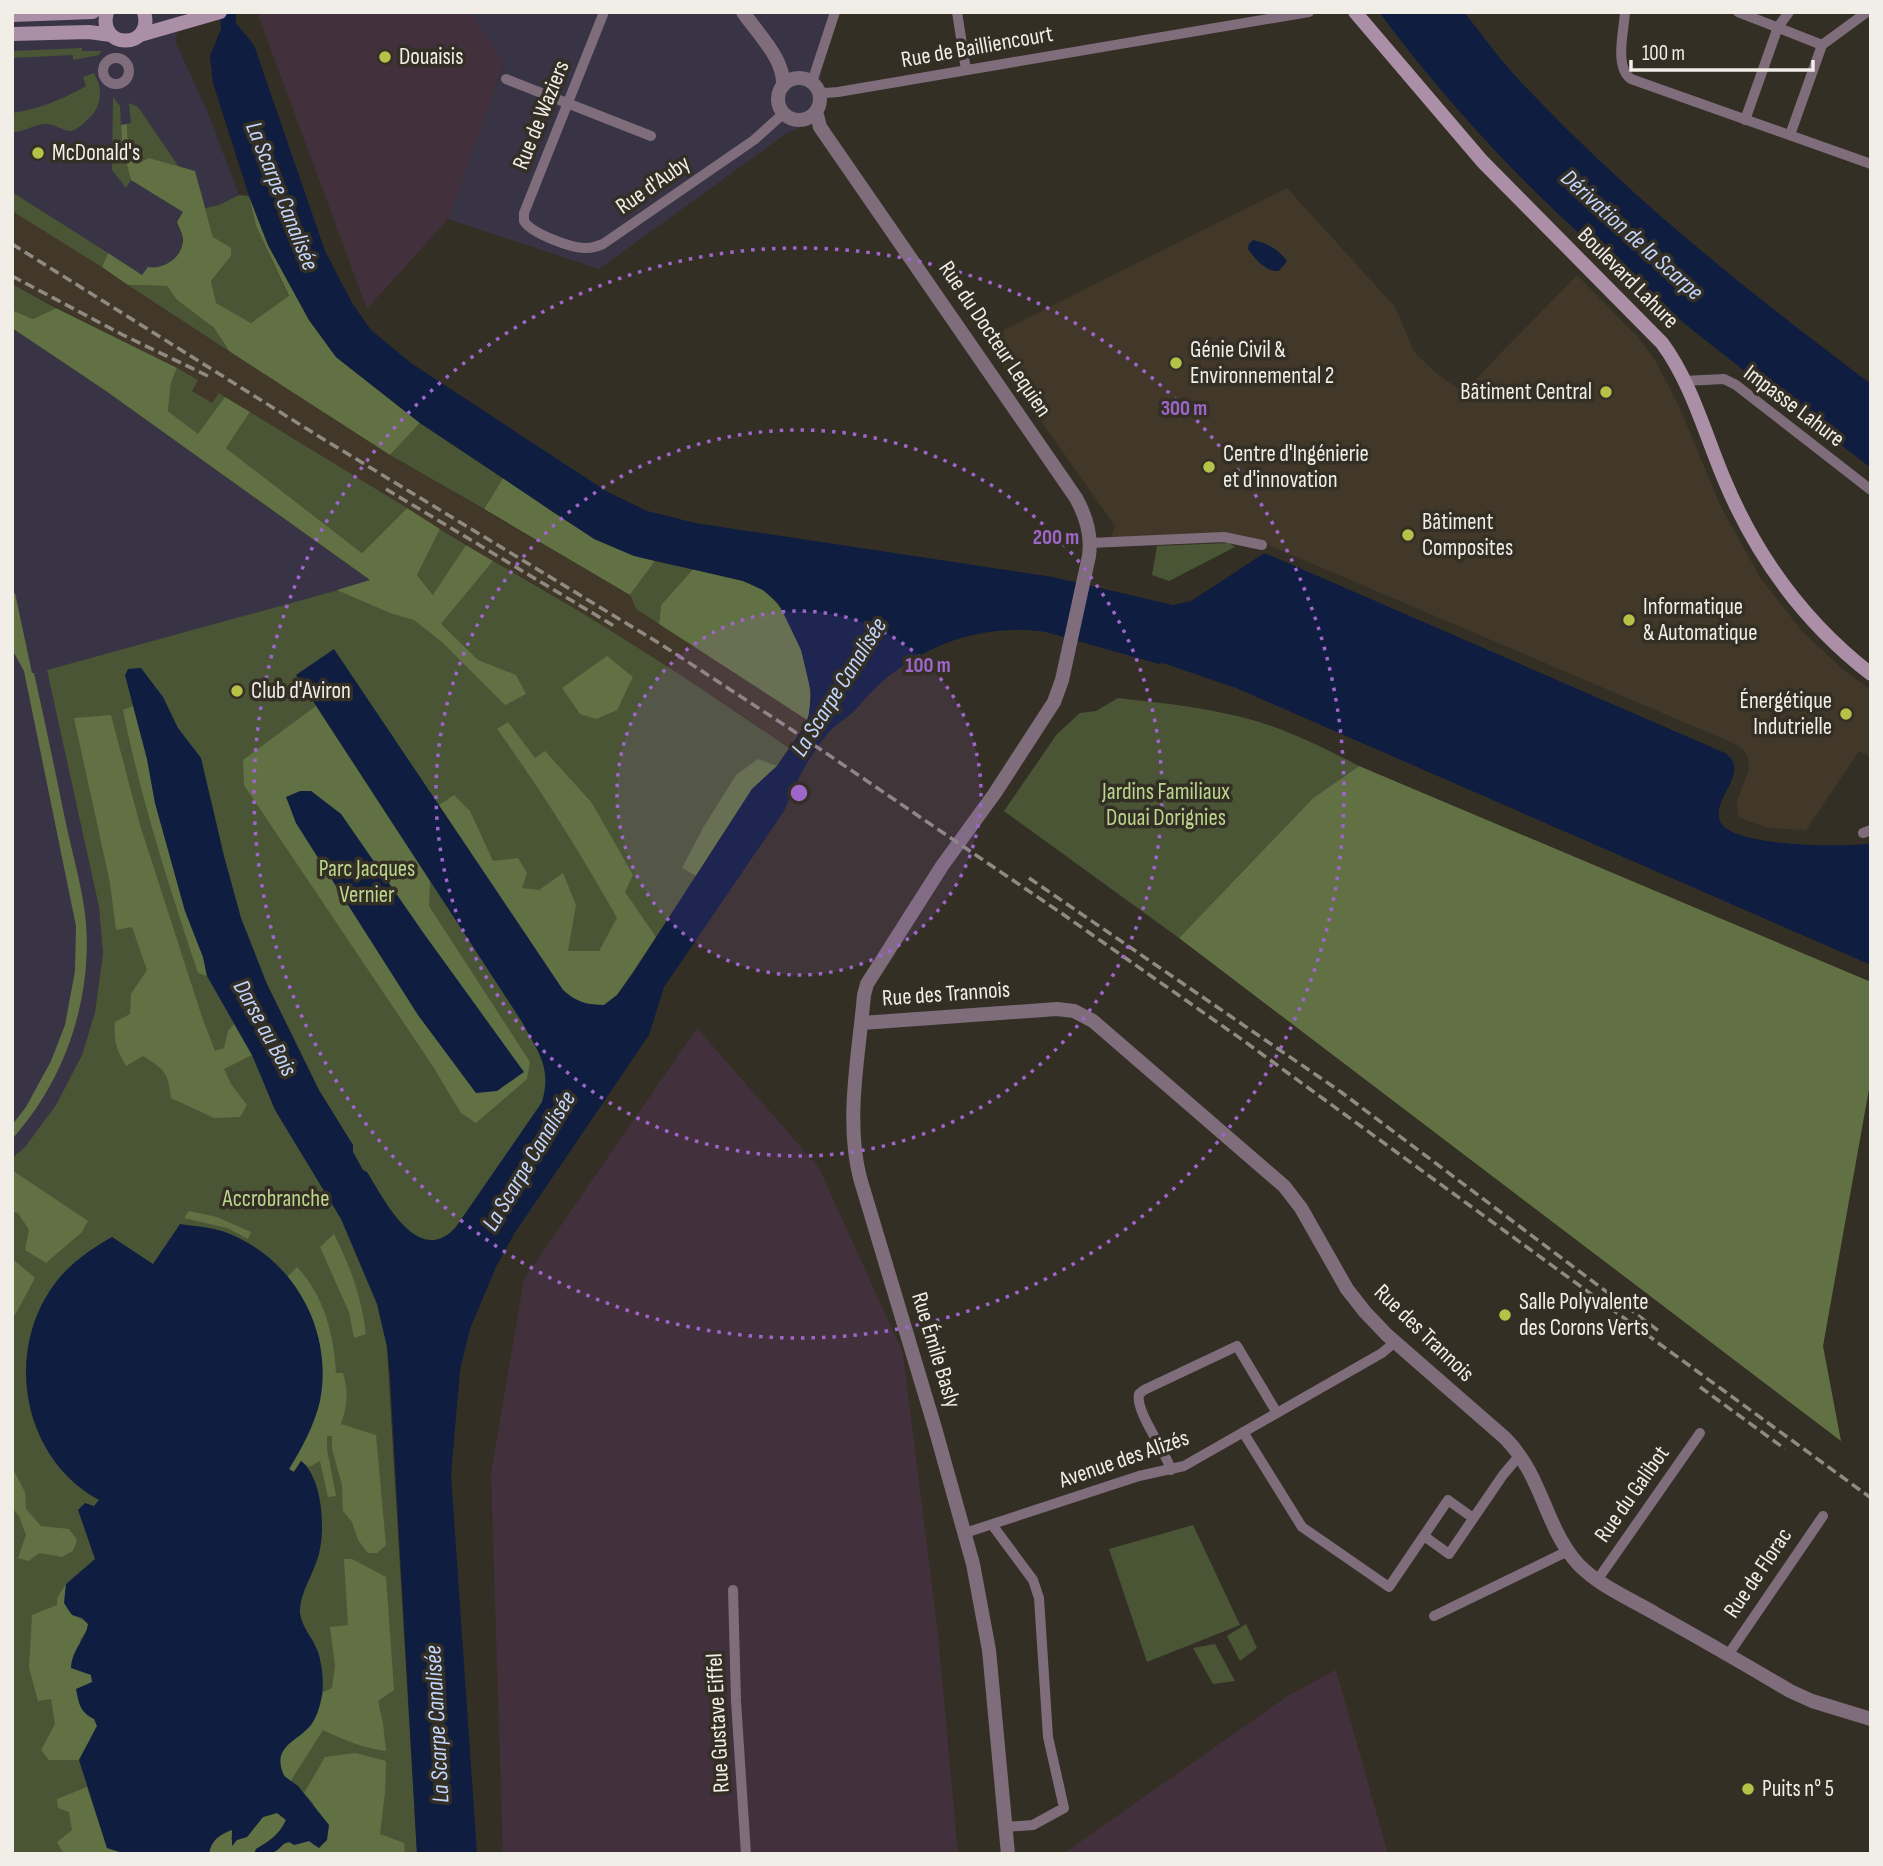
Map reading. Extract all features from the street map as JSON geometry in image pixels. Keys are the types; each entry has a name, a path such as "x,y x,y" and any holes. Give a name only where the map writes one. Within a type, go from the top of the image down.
{"main road":[{"path":"12,15 93,12"},
{"path":"107,12 106,24 113,37"},
{"path":"137,37 146,24 144,12"},
{"name":"Boulevard Lahure","path":"1355,12 1482,161 1549,232 1649,328 1667,350 1684,381 1734,501 1760,551 1790,594 1815,623 1871,674"},
{"path":"12,34 89,32 126,41 215,14"}],"street":[{"name":"Rue de Waziers","path":"534,231 524,222 524,214 604,12"},
{"path":"743,12 775,58 783,77 778,98 784,113 799,120 808,117 816,111 820,100 810,84 775,58"},
{"path":"810,84 835,12"},
{"path":"957,12 966,70"},
{"name":"Rue de Bailliencourt","path":"810,84 825,93 838,92 1309,12"},
{"path":"1626,12 1622,64 1627,77 1871,164"},
{"path":"1738,12 1822,45"},
{"path":"1745,120 1778,27 1788,12"},
{"path":"1790,135 1822,45 1867,12"},
{"path":"113,37 113,53 104,64 103,72 106,80 113,84 122,83 128,77 128,48 137,37"},
{"path":"109,60 120,58 127,63"},
{"path":"506,79 651,136"},
{"path":"783,86 790,80 810,84"},
{"name":"Rue du Docteur Lequien","path":"816,111 818,122 831,142 1076,498 1085,517 1090,543 1062,680 1049,710 995,793 934,878"},
{"name":"Rue d'Auby","path":"534,231 578,248 603,244 754,140 784,113"},
{"name":"Rue du Docteur Lequien","path":"799,120 831,142"},
{"name":"Impasse Lahure","path":"1684,381 1724,379 1736,385 1871,490"},
{"path":"1090,543 1224,537 1262,545"},
{"name":"Rue Émile Basly","path":"934,878 870,978 864,995 852,1126 855,1157 978,1587 989,1650 1008,1854"},
{"name":"Rue des Trannois","path":"862,1023 1057,1009 1086,1016 1284,1186 1301,1208 1347,1289 1373,1321 1521,1455 1568,1551 1579,1564 1598,1579 1801,1697 1871,1719"},
{"name":"Avenue des Alizés","path":"965,1534 1132,1478 1171,1470 1189,1463 1382,1353 1395,1342"},
{"path":"1171,1470 1164,1451 1139,1406 1138,1398 1144,1390 1237,1346 1277,1413"},
{"path":"1243,1432 1302,1527 1389,1587 1448,1500 1474,1518"},
{"name":"Rue du Galibot","path":"1598,1579 1700,1433"},
{"path":"1423,1536 1449,1553 1503,1475 1521,1455"},
{"name":"Rue de Florac","path":"1728,1655 1823,1516"},
{"path":"993,1526 1029,1575 1039,1598 1048,1737 1064,1808 1033,1825 1006,1827"},
{"path":"1434,1616 1568,1551"},
{"name":"Rue Gustave Eiffel","path":"733,1590 736,1701 746,1854"}],"shaded area":[{"path":"12,12 183,12 175,41 206,108 239,195 219,205 183,212 177,222 183,237 181,249 165,266 155,268 142,276 12,192"},
{"path":"257,12 470,12 504,63 448,219 367,309"},
{"path":"470,12 839,12 821,71 822,107 796,130 790,131 599,269 448,219 504,64"},
{"path":"1287,188 1395,307 1414,352 1436,373 1463,392 1577,275 1638,337 1656,362 1679,406 1720,505 1761,579 1802,631 1841,668 1871,690 1871,758 1859,751 1806,830 1769,828 1738,816 1737,801 1749,770 1748,758 1743,749 1733,743 1259,541 1111,538 1115,526 984,340"},
{"path":"12,211 67,243 390,455 630,595 636,609 807,720 806,724 789,748 736,711 542,588 493,561 219,393 213,404 192,391 197,379 12,284"},
{"path":"12,328 106,391 371,581 48,670 99,907 103,954 95,1012 82,1055 56,1105 25,1147 12,1158"},
{"path":"697,1028 819,1168 903,1353 938,1634 958,1854 503,1854 491,1474 524,1279"},
{"path":"1336,1670 1388,1854 1063,1854 1289,1695"}],"green space":[{"path":"82,48 82,51 101,51 99,55 73,60 73,55 12,58 12,51"},
{"path":"94,73 100,99 91,117 79,127 71,131 44,124 12,132 12,113 69,95 86,86 83,77"},
{"path":"113,97 120,106 122,147 131,180 126,188 112,170"},
{"path":"129,103 138,107 179,167 149,158 138,163 128,146 127,124 131,123"},
{"path":"127,124 128,146 138,163 149,158 195,171 213,237 231,248 231,256 211,281 216,303 251,323 289,296 256,226 249,196 268,245 309,320 336,357 420,423 390,455 229,351 214,328 177,300 167,286 128,285 102,267 108,253 142,275 148,267 167,264 177,256 182,245 183,236 177,222 183,212 131,180 122,147 121,125"},
{"path":"12,192 108,253 102,267 12,211"},
{"path":"239,195 249,196 256,226 289,297 251,323 215,303 211,281 231,256 213,237 205,208 219,205"},
{"path":"12,284 56,308 33,319 12,310"},
{"path":"128,285 167,286 177,300 214,328 229,351"},
{"path":"56,308 177,368 171,383 168,411 198,434 225,397 250,412 226,448 362,553 407,508 440,529 417,575 433,595 466,545 493,561 441,624 478,660 516,675 526,694 505,705 442,642 414,620 390,613 337,590 370,580 106,391 12,328 12,310 33,319"},
{"path":"177,368 198,380 192,391 212,403 219,393 225,397 199,435 168,411 171,383"},
{"path":"250,412 407,508 362,553 226,448"},
{"path":"420,423 503,478 484,509 390,455"},
{"path":"503,478 594,537 634,555 655,561 630,595 484,509"},
{"path":"440,529 466,545 434,596 417,575"},
{"path":"1229,543 1235,547 1169,581 1152,575 1157,546"},
{"name":"Parc Jacques Vernier","path":"493,561 643,651 789,748 777,766 752,789 633,973 446,1238 387,1347 417,1854 12,1854 12,1158 25,1147 56,1105 82,1055 95,1012 103,954 99,907 47,670 371,581 441,624"},
{"path":"655,561 693,569 661,605 659,624 636,609 630,595"},
{"path":"693,569 728,576 754,585 773,599 784,612 807,668 810,705 807,720 659,624 661,605"},
{"path":"12,593 15,593 34,673 80,884 85,910 87,952 79,1011 71,1039 46,1092 12,1139 12,1125 26,1107 51,1061 65,1025 75,971 76,926 24,671 12,645"},
{"path":"607,656 633,677 617,710 596,719 580,714 562,688"},
{"name":"Jardins Familiaux Douai Dorignies","path":"1118,698 1239,716 1296,736 1359,766 1313,798 1179,938 1004,811 1057,734 1080,713 1096,711"},
{"path":"133,706 155,803 185,911 203,957 207,976 198,973 147,810 123,710"},
{"path":"316,706 430,881 429,906 530,1062 527,1079 476,1123 461,1113 432,1065 244,785 243,760","holes":["311,791 341,814 422,931 476,1093 418,1015 296,823 287,797"]},
{"path":"111,715 140,825 215,1051 224,1048 228,1031 234,1024 252,1055 224,1069 231,1084 247,1105 240,1117 214,1118 171,1098 168,1082 160,1068 143,1056 126,1066 116,1045 115,1022 130,1014 131,994 147,970 132,927 116,930 110,883 74,718"},
{"path":"508,722 535,758 545,751 592,803 633,875 625,892 656,937 617,995 604,1005 582,1002 563,990 439,805 454,795 470,811 493,861 518,858 527,873 522,888 539,890 563,873 576,905 568,951 599,951 617,918 560,822 497,729"},
{"path":"758,759 777,766 752,789 696,876 682,868 736,775"},
{"path":"1359,766 1871,982 1871,1078 1823,1346 1841,1441 1179,938 1313,798"},
{"path":"12,1170 88,1221 82,1232 46,1263 25,1250 29,1230 18,1213 12,1212"},
{"path":"189,1211 217,1217 251,1232 248,1239 227,1228 184,1218"},
{"path":"334,1234 362,1308 366,1334 354,1338 349,1312 320,1247"},
{"path":"14,1260 35,1278 12,1316"},
{"path":"297,1267 321,1303 333,1344 336,1373 343,1373 346,1399 341,1424 376,1435 386,1545 377,1553 368,1553 358,1540 352,1522 343,1511 342,1485 332,1449 332,1436 327,1436 327,1449 336,1496 328,1497 320,1461 309,1467 301,1461 293,1472 289,1469 313,1421 322,1372 314,1323 303,1300 287,1277"},
{"path":"12,1467 25,1492 26,1509 41,1526 69,1529 77,1540 73,1551 62,1557 39,1553 29,1561 18,1558 26,1535 19,1516 12,1508"},
{"path":"1193,1525 1240,1625 1147,1662 1109,1549"},
{"path":"344,1559 352,1559 386,1577 394,1690 378,1701 386,1751 354,1743 323,1730 290,1782 282,1771 282,1753 311,1723 317,1714 323,1692 332,1688 335,1666 330,1627 348,1625"},
{"path":"66,1584 67,1607 72,1614 88,1624 80,1640 93,1682 97,1726 79,1760 49,1760 41,1750 55,1724 51,1699 38,1701 29,1668 32,1615 57,1605 57,1598"},
{"path":"1246,1624 1257,1648 1240,1661 1227,1636"},
{"path":"1215,1644 1235,1681 1213,1684 1193,1648"},
{"path":"355,1753 386,1761 380,1834 404,1843 405,1854 267,1854 290,1842 294,1845 309,1841 315,1846 313,1803 304,1793 325,1757"},
{"path":"87,1787 107,1848 126,1854 64,1854 57,1842 72,1830 69,1812 58,1808 57,1799"},
{"path":"277,1813 286,1820 284,1825 274,1837 256,1849 254,1854 209,1854 214,1842 224,1834 232,1830 231,1840 247,1837 263,1817"}],"water":[{"path":"220,12 236,12 236,23 254,45 325,251 352,303 371,330 411,363 606,491 647,511 695,523 1053,577 1173,605 1191,601 1263,554 1267,554 1725,753 1732,760 1734,768 1719,812 1720,821 1728,830 1765,841 1790,844 1871,843 1871,965 1236,688 1163,663 1046,632 1019,630 967,637 918,656 876,688 829,732 815,750 784,811 664,987 649,1035 514,1234 496,1267 470,1329 460,1370 451,1475 477,1854 417,1854 390,1376 387,1347 377,1304 341,1219 275,1110 252,1055 207,976 203,957 185,911 155,803 147,759 125,675 128,669 141,668 163,697 178,728 201,758 241,918 267,984 319,1090 353,1145 353,1152 363,1170 404,1225 416,1235 428,1240 442,1238 456,1227 542,1102 545,1079 542,1060 522,1022 296,675 334,649 563,990 577,1000 598,1005 604,1005 617,995 752,789 777,766 806,724 811,692 801,650 779,604 763,590 743,581 634,556 594,539 420,423 336,357 309,320 268,245 249,196 213,83 210,56 221,29"},
{"name":"Dérivation de la Scarpe","path":"1379,12 1464,12 1514,74 1603,164 1734,277 1871,384 1871,468 1669,311 1554,210 1462,115"},
{"path":"1253,240 1272,247 1287,261 1279,271 1265,267 1254,257 1248,249"},
{"path":"300,791 311,791 341,814 524,1072 497,1091 476,1093 418,1015 296,823 286,797"},
{"path":"180,1224 222,1231 247,1242 269,1258 287,1276 302,1298 314,1322 320,1347 323,1374 320,1401 307,1436 289,1469 294,1472 301,1461 308,1469 321,1506 320,1546 300,1613 319,1657 323,1690 313,1722 287,1746 281,1758 284,1776 298,1786 329,1825 327,1840 319,1848 309,1841 294,1845 289,1842 274,1852 254,1854 256,1849 273,1837 286,1820 277,1813 263,1817 247,1837 237,1840 232,1846 232,1830 220,1836 214,1841 209,1854 126,1854 107,1848 79,1760 97,1726 94,1719 81,1707 76,1689 92,1682 91,1675 71,1668 88,1624 82,1618 72,1615 64,1603 66,1584 95,1559 78,1510 85,1503 94,1506 99,1500 74,1482 54,1460 39,1434 30,1405 26,1376 28,1345 37,1316 51,1289 63,1273 78,1260 112,1237 153,1264"}],"railway":[{"path":"12,244 315,434 662,645 792,730 1244,1041 1871,1498"},
{"path":"12,276 123,335 208,376"},
{"path":"386,489 614,626"},
{"path":"1029,878 1341,1092 1660,1332"},
{"path":"1700,1387 1785,1449"}],"place":[{"name":"Douaisis","path":"385,57"},
{"name":"McDonald's","path":"38,153"},
{"name":"Génie Civil & Environnemental 2","path":"1176,363"},
{"name":"Bâtiment Central","path":"1606,392"},
{"name":"Centre d'Ingénierie et d'innovation","path":"1209,467"},
{"name":"Bâtiment Composites","path":"1408,535"},
{"name":"Informatique & Automatique","path":"1629,620"},
{"name":"Club d'Aviron","path":"237,691"},
{"name":"Énergétique Indutrielle","path":"1846,714"},
{"name":"Salle Polyvalente des Corons Verts","path":"1505,1315"},
{"name":"Puits n° 5","path":"1748,1789"}],"water label":[{"name":"La Scarpe Canalisée","path":"282,196"},
{"name":"La Scarpe Canalisée","path":"839,687"},
{"name":"Darse au Bois","path":"265,1028"},
{"name":"La Scarpe Canalisée","path":"529,1161"},
{"name":"La Scarpe Canalisée","path":"437,1724"}],"park label":[{"name":"Accrobranche","path":"276,1199"}]}
